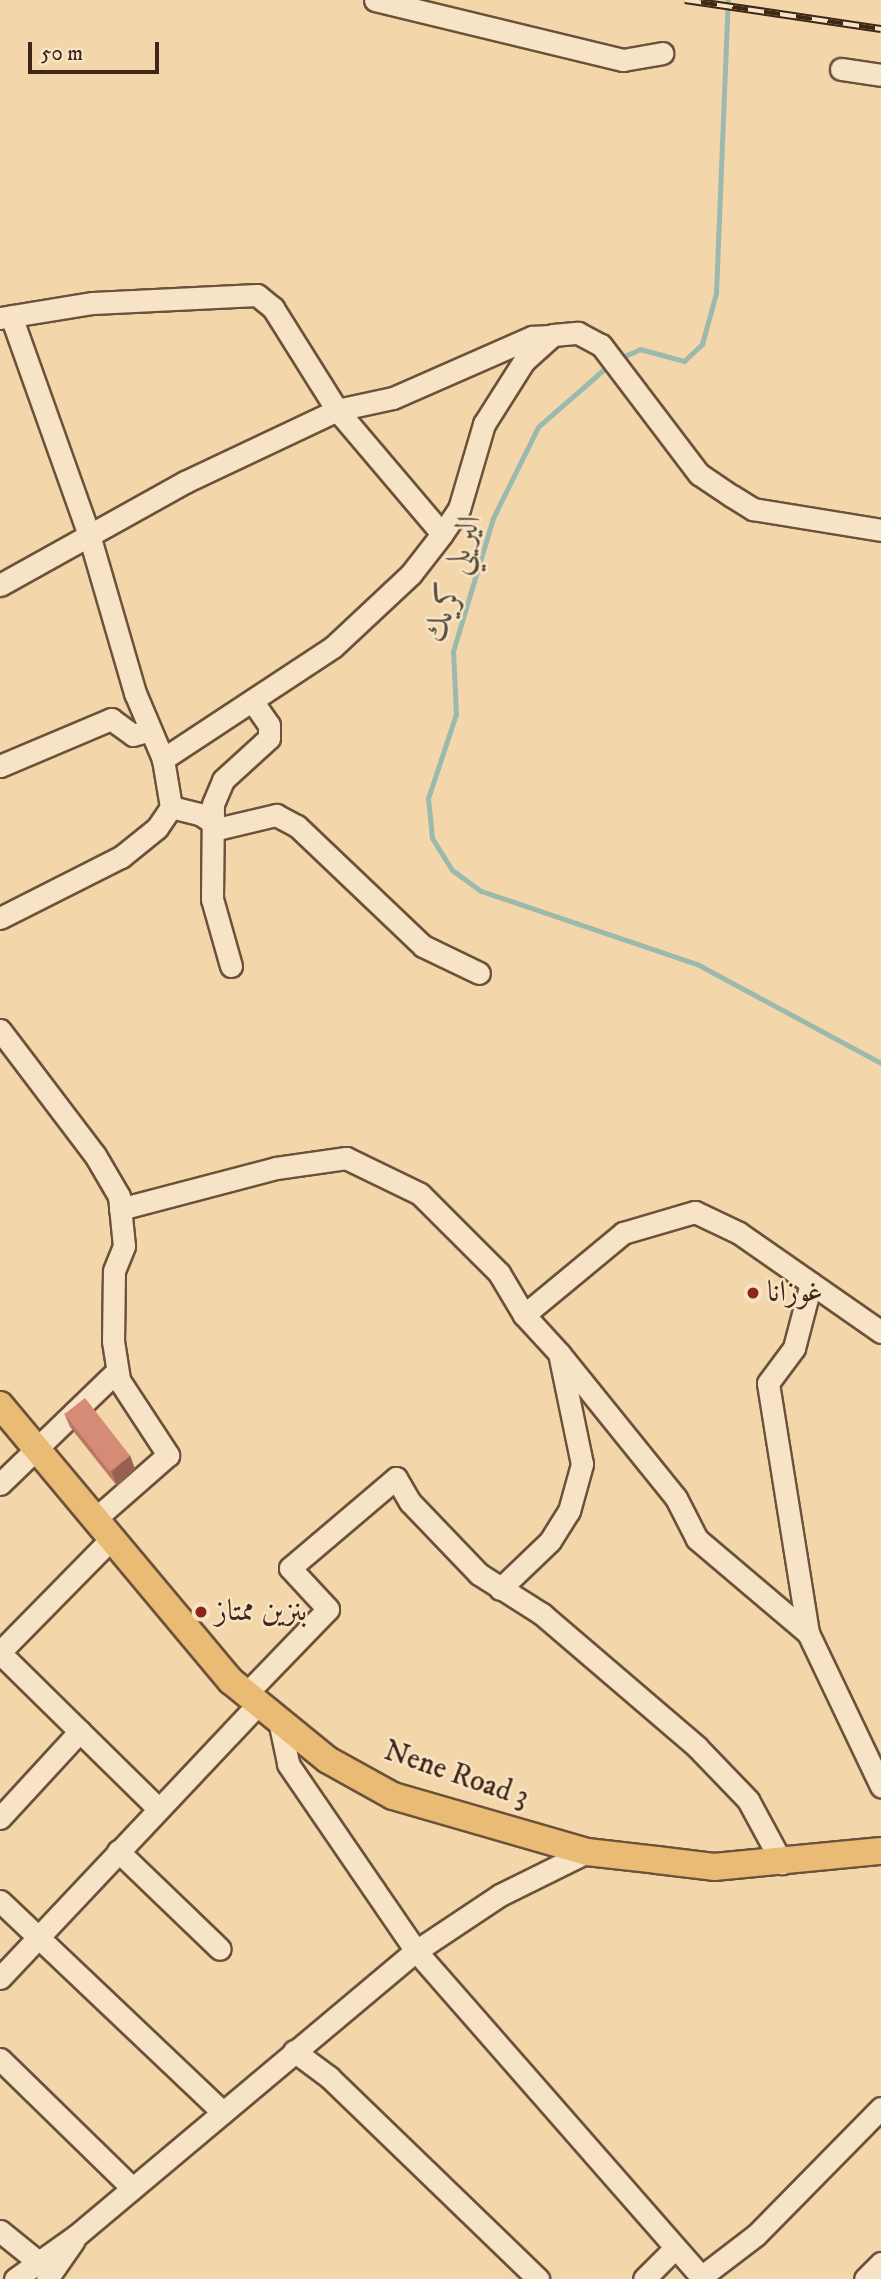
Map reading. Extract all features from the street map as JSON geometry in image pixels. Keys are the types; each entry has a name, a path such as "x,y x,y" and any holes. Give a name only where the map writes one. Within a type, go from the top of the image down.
{"main road":[{"name":"Nene Road 3","path":"0,1405 252,1700 280,1724 393,1796 587,1852 714,1867 782,1863 881,1851"}],"street":[{"path":"375,0 624,60 662,53"},
{"path":"842,69 881,75"},
{"path":"0,918 121,857 158,828 171,807 163,759 150,730 89,535 5,317 93,303 257,295 273,308 337,410 442,534"},
{"path":"0,585 89,535 337,410 393,398 532,337 578,333 601,345 699,474 753,509 881,530"},
{"path":"163,759 333,647 411,574 459,509 484,424 524,361 553,335"},
{"path":"231,966 212,899 214,823 223,780 269,738 269,725 253,702"},
{"path":"0,766 111,719 133,735 150,730"},
{"path":"171,807 214,823 246,826 275,815 297,826 423,946 479,973"},
{"path":"0,1030 96,1155 120,1209 124,1246 114,1271 113,1341 117,1371 168,1455 0,1653 158,1808"},
{"path":"120,1209 317,1158 346,1158 420,1194 499,1273 524,1315 559,1353 676,1498 696,1539 808,1633"},
{"path":"524,1315 623,1233 695,1212 811,1283 881,1332"},
{"path":"811,1283 794,1348 768,1383 808,1633 881,1786"},
{"path":"500,1589 550,1541 569,1511 582,1464 559,1353"},
{"path":"0,1484 35,1446 117,1371"},
{"path":"0,1978 158,1808 328,1609 290,1568 396,1478 453,1549 500,1589 542,1615 697,1747 748,1800 782,1863"},
{"path":"280,1724 288,1764 416,1951 702,2278 774,2219 881,2108"},
{"path":"0,1818 80,1731"},
{"path":"118,1851 220,1949"},
{"path":"15,2279 36,2260 77,2235 221,2111 416,1951 544,1869 587,1852"},
{"path":"0,1901 221,2111"},
{"path":"294,2051 329,2077 538,2279"},
{"path":"0,2059 132,2188"},
{"path":"0,2231 36,2260"},
{"path":"47,2279 77,2235"},
{"path":"644,2279 675,2248"},
{"path":"865,2279 881,2263"}],"building":[{"path":"85,1398 130,1456 109,1472 65,1414"}],"waterway":[{"name":"اليريلي كريك","path":"618,359 640,349 684,361 702,344 716,293 728,0"},
{"name":"اليريلي كريك","path":"610,364 538,427 493,518 453,651 456,714 428,798 432,838 452,870 481,891 697,964 881,1063"}],"railway":[{"path":"685,0 881,29"}],"place":[{"name":"غوزانا","path":"753,1293"},
{"name":"بنزين ممتاز","path":"201,1612"}]}
